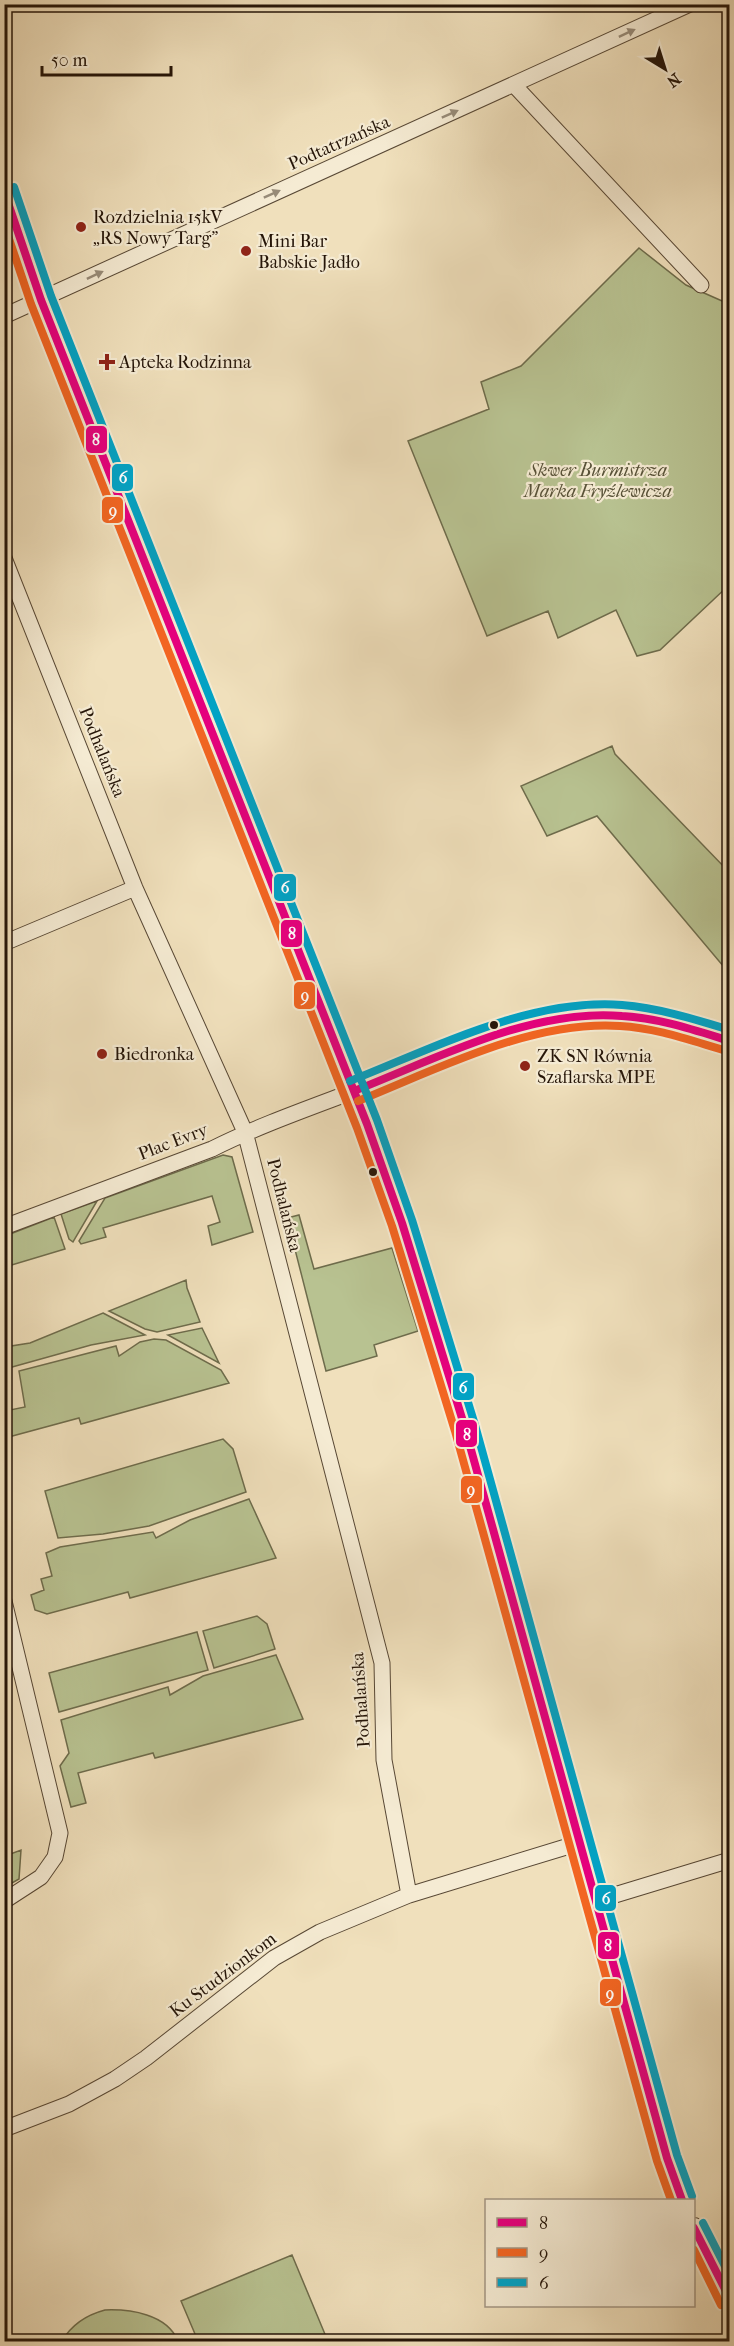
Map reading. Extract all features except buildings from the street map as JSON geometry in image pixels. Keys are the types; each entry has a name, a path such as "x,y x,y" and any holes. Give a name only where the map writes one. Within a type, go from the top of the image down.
{"street":[{"name":"Podtatrzańska","path":"4,316 690,4"},
{"path":"514,85 701,285"},
{"path":"4,190 42,300 354,1091 402,1223 438,1336 667,2158 682,2199"},
{"name":"Podhalańska","path":"4,558 135,888 245,1132 382,1663 384,1760 409,1894"},
{"path":"4,943 135,888"},
{"name":"Plac Evry","path":"4,1227 212,1149 245,1132 354,1091 482,1043 552,1021 605,1015 662,1021 729,1041"},
{"path":"4,1601 60,1833 55,1857 41,1877 4,1900"},
{"name":"Ku Studzionkom","path":"4,2129 69,2104 115,2079 146,2058 274,1958 320,1932 409,1894 579,1843"},
{"path":"595,1901 729,1860"},
{"path":"695,2232 729,2300"}],"green space":[{"name":"Skwer Burmistrza Marka Fryźlewicza","path":"639,248 686,285 729,304 729,585 660,650 637,656 616,610 558,638 548,611 487,636 408,441 489,409 481,382 521,366"},
{"path":"612,746 615,754 729,872 729,973 597,816 547,836 521,786"},
{"path":"223,1155 232,1157 253,1232 212,1245 208,1226 220,1222 212,1196 103,1228 106,1237 81,1244 79,1241 105,1198"},
{"path":"97,1201 73,1242 69,1239 61,1214"},
{"path":"299,1215 314,1269 392,1248 418,1331 374,1345 377,1356 326,1371 287,1218"},
{"path":"54,1217 65,1249 5,1267 5,1236"},
{"path":"186,1280 200,1322 157,1332 145,1329 109,1311"},
{"path":"103,1313 145,1335 91,1345 5,1369 5,1347 30,1343"},
{"path":"202,1328 219,1363 168,1335"},
{"path":"154,1339 166,1340 221,1370 229,1383 81,1424 79,1418 5,1438 5,1411 25,1407 19,1371 116,1346 119,1356 140,1342"},
{"path":"223,1439 233,1449 246,1492 149,1526 103,1534 58,1538 45,1491"},
{"path":"249,1499 276,1558 130,1598 128,1592 47,1614 35,1610 31,1595 44,1590 41,1579 52,1576 46,1553 60,1547 153,1532 156,1538 190,1520"},
{"path":"257,1616 267,1624 275,1649 214,1668 203,1631"},
{"path":"197,1632 208,1670 59,1712 49,1673"},
{"path":"276,1655 303,1719 155,1758 153,1753 78,1773 86,1803 71,1807 60,1766 69,1753 61,1720 168,1687 170,1695 203,1676"},
{"path":"21,1850 19,1879 5,1887 5,1856"},
{"path":"292,2255 327,2339 320,2342 198,2341 181,2301"},
{"path":"105,2310 136,2312 157,2319 173,2332 178,2341 62,2341 80,2321"}],"transit line":[{"name":"6","path":"14,187 51,296 377,1120 412,1220 475,1425 677,2155 692,2196"},
{"name":"8","path":"4,191 41,300 367,1124 402,1223 465,1428 667,2158 682,2199"},
{"name":"9","path":"4,224 31,304 357,1128 392,1226 455,1431 657,2161 671,2199"},
{"name":"6","path":"350,1081 483,1028 552,1009 587,1005 636,1006 676,1014 730,1030"},
{"name":"8","path":"354,1091 485,1038 554,1020 588,1016 636,1017 676,1025 730,1041"},
{"name":"9","path":"358,1101 486,1049 553,1031 587,1026 647,1029 727,1051"},
{"name":"6","path":"703,2223 730,2276"},
{"name":"8","path":"695,2230 730,2299"},
{"name":"9","path":"695,2252 721,2305"}],"place":[{"name":"Rozdzielnia 15kV „RS Nowy Targ”","path":"81,227"},
{"name":"Mini Bar Babskie Jadło","path":"246,251"},
{"name":"Apteka Rodzinna","path":"107,362"},
{"name":"Biedronka","path":"102,1054"},
{"name":"ZK SN Równia Szaflarska MPE","path":"525,1066"}]}
